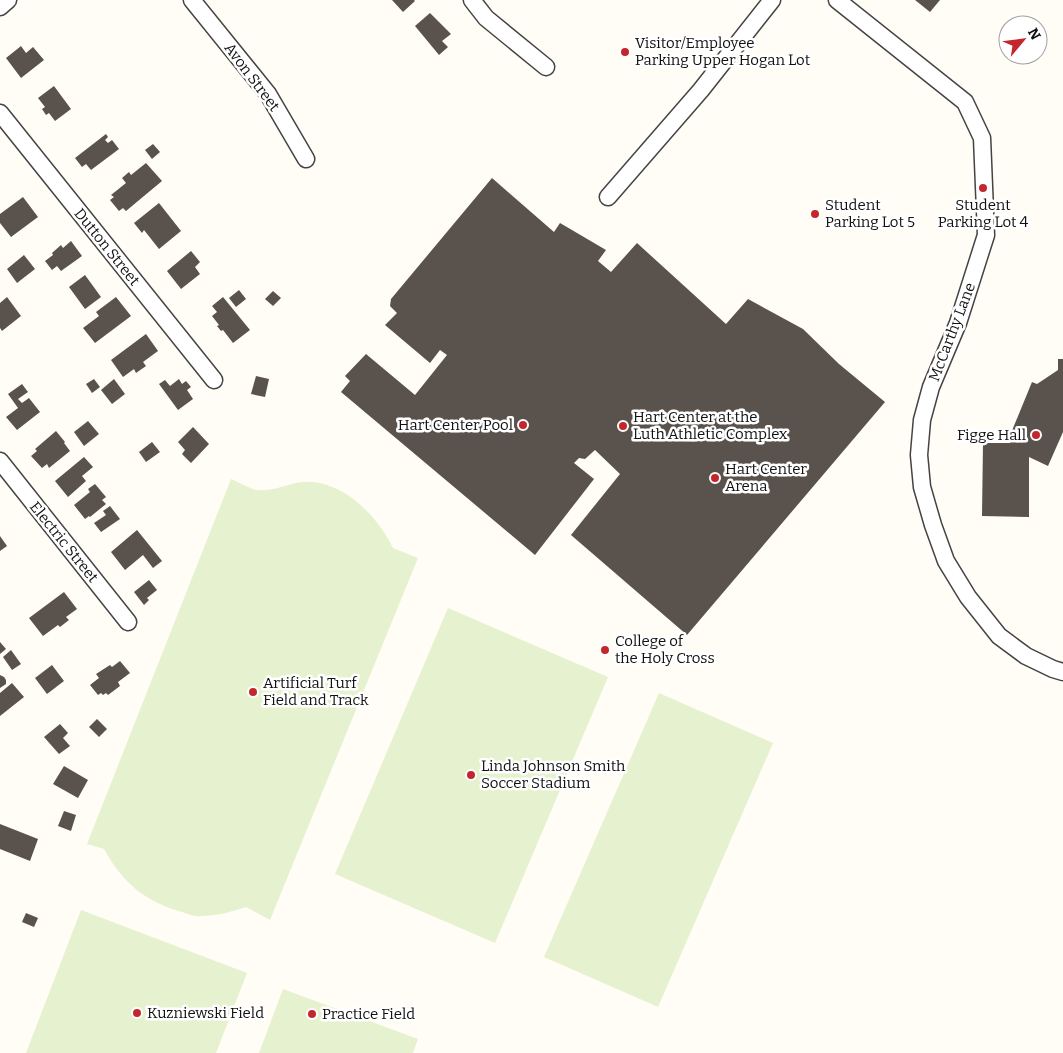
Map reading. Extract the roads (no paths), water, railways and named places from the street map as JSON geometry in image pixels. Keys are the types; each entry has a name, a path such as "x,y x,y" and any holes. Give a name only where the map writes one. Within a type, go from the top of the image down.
{"street":[{"path":"0,7 8,0"},
{"name":"Avon Street","path":"192,0 268,94 306,159"},
{"path":"472,0 486,18 546,67"},
{"path":"608,197 701,90 772,0"},
{"name":"McCarthy Lane","path":"837,0 965,102 982,138 986,236 958,323 932,387 922,420 919,455 922,487 946,561 968,597 999,636 1026,656 1063,672"},
{"name":"Dutton Street","path":"0,113 214,380"},
{"name":"Electric Street","path":"0,461 128,622"}],"place":[{"name":"Visitor/Employee Parking Upper Hogan Lot","path":"625,52"},
{"name":"Student Parking Lot 4","path":"983,188"},
{"name":"Student Parking Lot 5","path":"815,214"},
{"name":"Hart Center Pool","path":"523,425"},
{"name":"Hart Center at the Luth Athletic Complex","path":"623,426"},
{"name":"Figge Hall","path":"1036,435"},
{"name":"Hart Center Arena","path":"715,478"},
{"name":"College of the Holy Cross","path":"605,650"},
{"name":"Artificial Turf Field and Track","path":"253,692"},
{"name":"Linda Johnson Smith Soccer Stadium","path":"471,775"},
{"name":"Kuzniewski Field","path":"137,1013"},
{"name":"Practice Field","path":"312,1014"}]}
